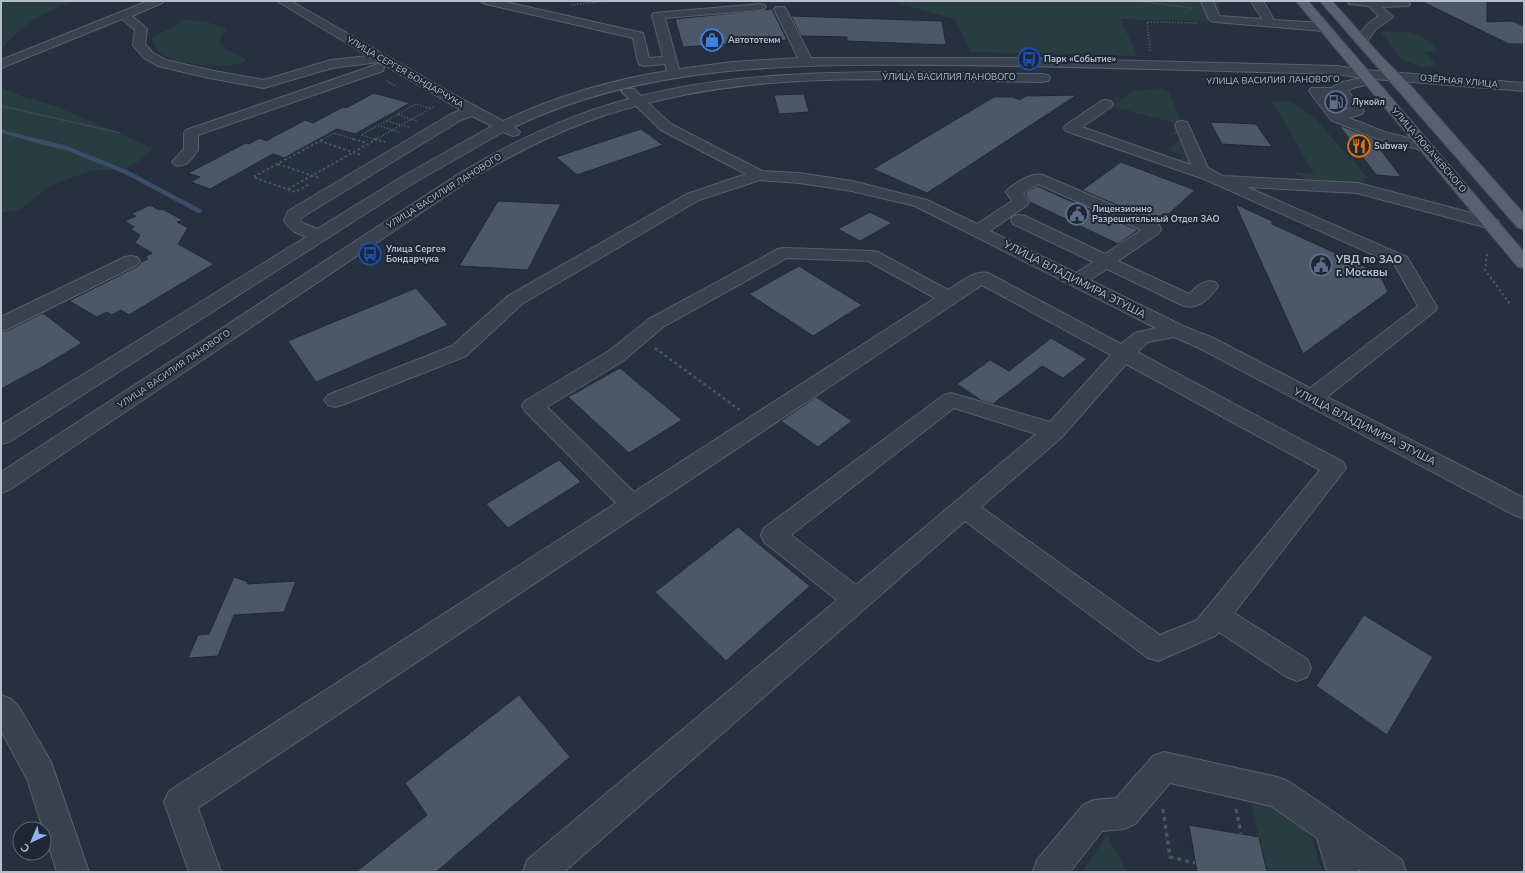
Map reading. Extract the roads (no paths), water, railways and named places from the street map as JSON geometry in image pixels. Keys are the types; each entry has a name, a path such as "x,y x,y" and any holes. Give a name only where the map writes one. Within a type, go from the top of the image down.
{"main road":[{"name":"УЛИЦА ЛОБАЧЕВСКОГО","path":"1302,1 1524,263"},
{"path":"1326,1 1524,224"}],"street":[{"path":"1,64 158,1"},
{"path":"286,3 304,1"},
{"path":"486,1 639,36 644,62 672,66 658,15 760,7"},
{"path":"1256,1 1270,23"},
{"name":"УЛИЦА СЕРГЕЯ БОНДАРЧУКА","path":"286,3 502,127 528,140"},
{"path":"1361,41 1368,30 1373,8"},
{"path":"1373,8 1402,16 1373,8"},
{"path":"780,9 806,61"},
{"path":"1211,10 1270,23 1323,27"},
{"path":"124,14 141,29 139,45 148,55 162,63 264,84 331,64 386,61"},
{"path":"858,49 950,52 951,61"},
{"name":"УЛИЦА ВАСИЛИЯ ЛАНОВОГО","path":"1,436 406,181 502,127 535,113 621,85 672,66 736,65 806,61 844,55 951,61 1337,70 1366,77"},
{"path":"180,162 191,150 190,133 363,73 386,61"},
{"name":"ОЗЁРНАЯ УЛИЦА","path":"1366,77 1394,76 1524,87"},
{"name":"УЛИЦА ВАСИЛИЯ ЛАНОВОГО","path":"1,484 446,188 481,166 528,140 581,118 638,100 699,87 772,80 907,77 1058,78"},
{"path":"1346,98 1348,85 1366,77"},
{"name":"УЛИЦА ВАСИЛИЯ ЛАНОВОГО","path":"1235,82 1366,77"},
{"name":"УЛИЦА ВЛАДИМИРА ЭТУША","path":"621,85 666,127 759,175 800,178 852,186 891,194 921,203 1176,330 1206,343 1524,509"},
{"path":"1336,117 1357,111 1346,98 1331,92 1316,92 1336,117 1354,126 1404,143 1426,147"},
{"path":"1324,101 1346,98"},
{"path":"1106,104 1071,128 1215,179 1401,261 1428,307 1311,398"},
{"path":"319,236 297,227 292,221 294,215 456,117 473,110"},
{"path":"1182,125 1201,170 1215,179 1358,188 1492,224"},
{"path":"335,400 459,351 515,300 693,197 759,175"},
{"path":"979,231 1021,202 1014,192 1037,178 1153,229 1078,280"},
{"path":"1019,220 1190,302 1209,286"},
{"path":"633,505 533,406 616,356 656,323 784,253 872,256 948,298"},
{"path":"1,325 131,261"},
{"path":"205,872 180,802 982,277 1335,468 1206,628 1158,649 964,507"},
{"path":"539,872 1054,431 1124,353 1142,337 1176,330"},
{"path":"856,600 773,535 951,400 1054,431"},
{"path":"1216,616 1297,668"},
{"path":"1,709 8,717 40,772 72,872"},
{"path":"1049,872 1094,816 1124,813 1164,767 1277,792 1330,828 1390,872"},
{"path":"1330,828 1343,872"}],"waterway":[{"path":"1,131 34,140"},
{"path":"30,139 34,140"},
{"path":"34,140 66,148 126,172 199,211"}],"place":[{"name":"Автототемм","path":"712,40"},
{"name":"Парк «Событие»","path":"1029,59"},
{"name":"Лукойл","path":"1336,102"},
{"name":"Subway","path":"1359,146"},
{"name":"Лицензионно Разрешительный Отдел ЗАО","path":"1077,214"},
{"name":"Улица Сергея Бондарчука","path":"370,254"},
{"name":"УВД по ЗАО г. Москвы","path":"1321,265"}]}
